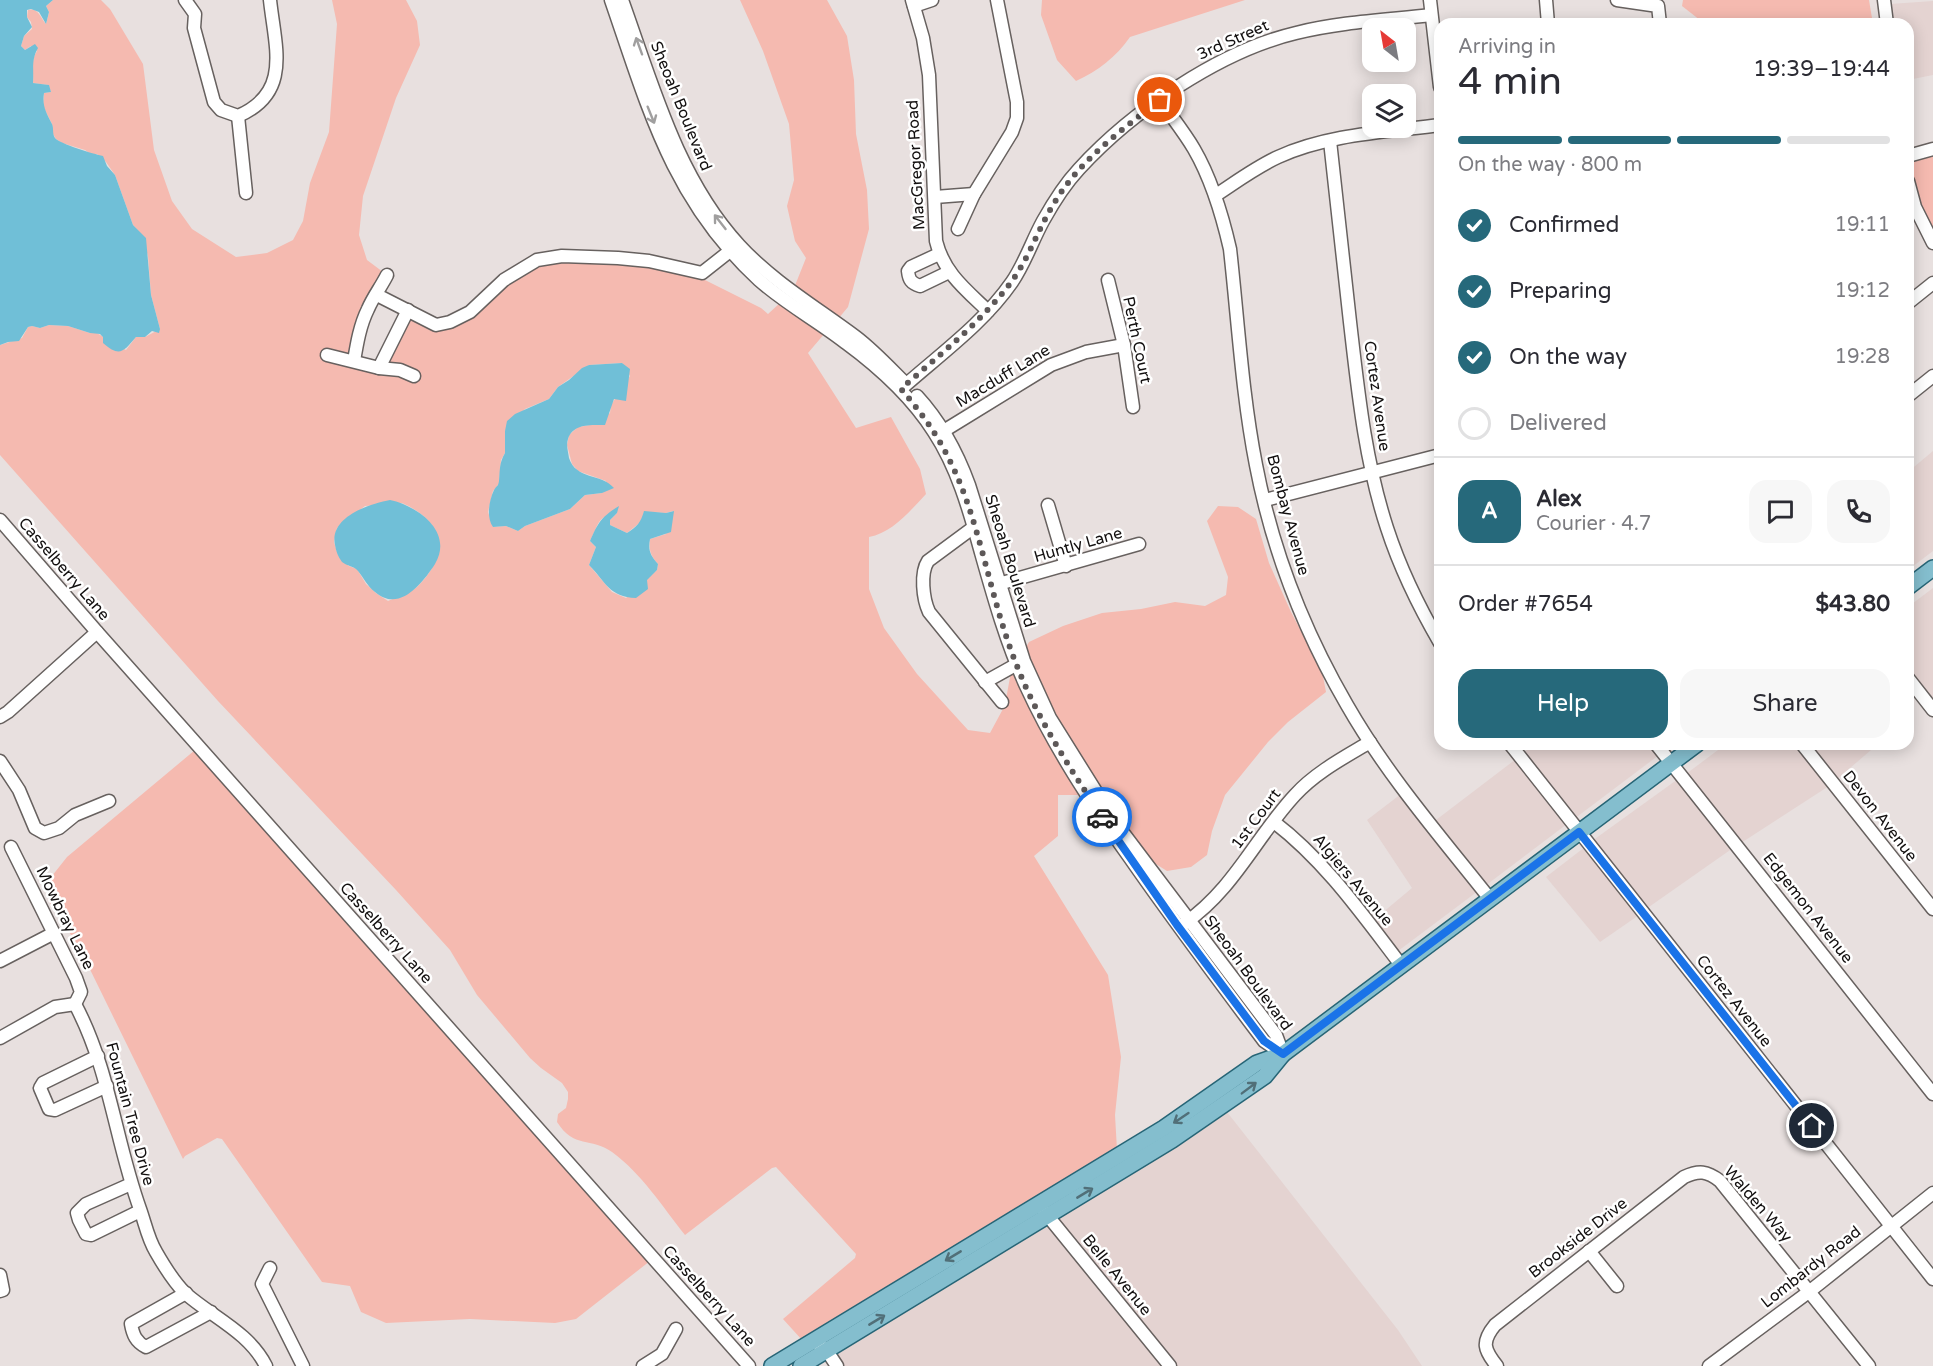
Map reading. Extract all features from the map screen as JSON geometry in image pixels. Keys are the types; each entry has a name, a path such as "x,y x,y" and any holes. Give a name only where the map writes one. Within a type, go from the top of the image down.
{"main road":[{"path":"1914,582 1933,568"},
{"path":"801,1366 822,1358 981,1256 1043,1210 1257,1063 1283,1054 1689,750"},
{"path":"772,1366 1000,1228 1043,1210"},
{"path":"981,1256 1000,1228"}],"street":[{"path":"186,0 195,14 194,28 214,102 221,110 238,116 251,111 273,88 276,77 270,0"},
{"name":"Sheoah Boulevard","path":"611,0 665,150 699,212 734,247 858,338 904,386 921,412 959,459 969,485 1020,662 1042,721 1107,825 1179,927 1264,1041 1283,1054"},
{"name":"Sheoah Boulevard","path":"622,0 658,98 689,172 734,247"},
{"path":"913,3 932,0"},
{"path":"958,229 974,194 1012,132 1017,118 1017,102 997,0"},
{"path":"1430,0 1434,39"},
{"path":"1546,0 1548,18"},
{"path":"1617,0 1658,6 1659,18"},
{"path":"1884,0 1886,18"},
{"name":"MacGregor Road","path":"913,3 923,38 929,75 936,241 939,254 949,272 988,311"},
{"name":"3rd Street","path":"904,386 988,311 1011,282 1026,258 1043,221 1079,169 1110,140 1160,100 1222,61 1257,44 1324,27 1431,15"},
{"name":"Bombay Avenue","path":"1160,100 1193,147 1216,195 1230,249 1256,466 1276,543 1300,612 1347,706 1370,741 1398,783 1490,899"},
{"path":"238,116 246,193"},
{"path":"1216,195 1278,157 1306,146 1355,136 1434,126"},
{"name":"Cortez Avenue","path":"1330,141 1358,390 1372,472 1387,528 1401,565 1434,632"},
{"path":"1914,154 1933,149"},
{"path":"935,197 974,194"},
{"path":"1914,203 1933,243"},
{"path":"378,295 436,324 450,322 470,312 504,280 537,260 562,256 618,258 649,261 702,273 734,247"},
{"path":"939,254 911,267 908,271 908,278 913,284 920,286 949,272"},
{"path":"354,361 361,327 368,308 378,295 387,275"},
{"name":"Perth Court","path":"1108,280 1125,345 1133,407"},
{"path":"1914,298 1933,283"},
{"path":"379,368 408,310"},
{"name":"Macduff Lane","path":"940,433 1051,364 1086,352 1125,345"},
{"path":"327,355 379,368 400,370 414,376"},
{"path":"1914,391 1933,376"},
{"name":"Sheoah Boulevard","path":"940,433 996,585"},
{"path":"1265,500 1434,456"},
{"path":"1048,504 1066,566"},
{"name":"Casselberry Lane","path":"0,520 749,1366"},
{"path":"974,527 928,561 923,572 926,606 928,612 1002,702"},
{"name":"Huntly Lane","path":"996,585 1139,544"},
{"path":"0,717 97,632"},
{"path":"985,682 1020,662"},
{"name":"Sheoah Boulevard","path":"1020,662 1050,718 1115,822 1276,1035 1283,1054"},
{"path":"1914,686 1933,710"},
{"name":"1st Court","path":"1179,927 1226,888 1295,794 1313,779 1370,741"},
{"name":"Cortez Avenue","path":"1515,750 1933,1279"},
{"name":"Edgemon Avenue","path":"1661,750 1933,1094"},
{"name":"Devon Avenue","path":"1807,750 1933,909"},
{"path":"0,761 19,790 35,828 44,833 59,828 75,815 109,801"},
{"name":"Algiers Avenue","path":"1274,822 1308,849 1324,867 1401,965"},
{"name":"Mowbray Lane","path":"11,847 81,992 75,1004"},
{"path":"0,961 54,933"},
{"path":"0,1038 55,1007 75,1004"},
{"name":"Fountain Tree Drive","path":"75,1004 87,1026 98,1056 131,1184 154,1250 171,1276 186,1293 249,1342 260,1354 266,1366"},
{"path":"98,1056 43,1083 39,1088 41,1096 49,1108 55,1110 107,1086"},
{"name":"Brookside Drive","path":"1497,1366 1490,1357 1485,1342 1495,1325 1684,1177 1701,1171"},
{"name":"Walden Way","path":"1701,1171 1711,1174 1720,1181 1869,1366"},
{"path":"131,1184 86,1204 77,1213 79,1220 86,1234 91,1235 140,1211"},
{"name":"Lombardy Road","path":"1709,1366 1810,1291 1933,1193"},
{"name":"Belle Avenue","path":"1043,1210 1170,1366"},
{"path":"1589,1251 1617,1286"},
{"path":"270,1268 262,1284 303,1366"},
{"path":"0,1275 3,1290 0,1291"},
{"path":"186,1293 131,1324 133,1334 139,1343 146,1347 211,1312"},
{"path":"643,1366 662,1354 676,1329"},
{"path":"813,1341 822,1358 837,1366"}],"shaded area":[{"path":"53,0 101,0 110,9 143,64 154,150 172,201 192,229 236,257 267,253 293,240 303,221 310,183 329,132 337,24 332,0 406,0 417,21 420,45 396,98 363,196 359,235 367,260 383,272 350,355 323,349 322,359 381,374 399,375 417,382 420,373 401,365 387,364 410,317 434,329 539,265 563,261 649,266 697,276 761,308 768,314 781,302 825,333 808,353 856,428 891,417 920,469 926,494 893,526 869,537 869,589 884,628 917,674 968,730 990,733 1004,707 1009,703 1006,699 1011,672 1014,671 1082,795 1058,795 1058,836 1034,856 1108,975 1121,1057 1115,1115 1117,1150 802,1340 783,1319 855,1258 856,1254 776,1167 685,1235 651,1191 623,1161 612,1152 576,1139 563,1130 557,1122 558,1114 566,1108 568,1099 568,1092 562,1083 530,1058 477,995 450,950 218,701 0,455 0,345 22,338 28,327 40,328 49,325 68,326 90,333 95,332 126,350 136,337 145,337 160,329 151,295 148,256 141,234 133,225 115,175 97,154 92,155 56,139 43,106 44,93 51,92 48,85 33,83 33,62 37,51 31,46 25,50 21,46 24,36 32,29 27,17 28,10 37,11 46,24 49,12 46,6","holes":["622,363 630,376 611,405 610,413 590,425 578,427 569,435 567,445 572,464 578,471 606,481 602,493 585,495 570,509 525,526 518,531 506,526 493,527 488,512 493,491 499,484 501,460 505,453 505,431 525,409 549,399 558,387 589,365","402,503 427,519 438,539 435,562 428,575 414,589 388,601 366,584 357,569 349,566 338,555 334,542 337,528 365,506","673,511 666,534 650,539 651,552 658,564 657,570 626,598 612,592 589,565 596,547 590,541 599,522 606,516 617,513 610,520 610,525 627,533 642,521 644,512"]},
{"path":"740,0 827,0 847,36 854,80 856,134 867,190 869,229 848,307 838,319 794,288 806,258 795,241 787,206 794,180 789,124 763,51"},
{"path":"1042,0 1245,0 1130,37 1106,63 1076,81 1057,60 1041,15"},
{"path":"1683,0 1869,0 1872,18 1697,18 1682,6"},
{"path":"1933,1 1933,75 1914,79 1914,18 1891,18 1890,4"},
{"path":"1933,154 1933,231 1919,205 1914,185 1914,159"},
{"path":"1933,451 1933,551 1914,565 1914,467"},
{"path":"1218,506 1238,507 1256,519 1269,563 1291,612 1322,671 1326,692 1288,722 1268,742 1225,795 1212,831 1207,855 1191,867 1167,871 1151,861 1119,820 1054,716 1025,649 1029,642 1063,626 1102,613 1141,609 1175,602 1205,606 1226,595 1228,577 1207,521"},
{"path":"1933,588 1933,702 1914,678 1914,602"},
{"path":"195,750 650,1261 576,1319 555,1323 470,1319 386,1323 361,1312 350,1286 322,1282 222,1139 217,1138 183,1159 79,947 48,900 48,881 67,857"},
{"path":"1527,750 1655,750 1659,755 1574,819 1523,753"},
{"path":"1718,750 1801,750 1829,786 1741,843 1686,774"},
{"path":"1813,750 1871,750 1836,780"},
{"path":"1516,759 1567,824 1485,886 1422,806 1436,820"},
{"path":"1678,779 1733,848 1646,909 1592,841"},
{"path":"1401,794 1478,891 1398,951 1375,919 1412,888 1367,820"},
{"path":"1585,847 1639,915 1600,942 1546,877"},
{"path":"1227,1112 1398,1330 1422,1366 1176,1366 1057,1220"},
{"path":"1049,1225 1165,1366 842,1366 835,1355"}],"water":[{"path":"0,0 53,0 46,6 49,12 46,24 39,12 27,10 27,17 32,27 24,36 21,46 25,50 35,44 38,48 34,61 33,83 49,85 51,92 44,93 44,102 55,138 70,146 103,156 107,166 115,175 133,225 146,238 151,295 160,329 159,333 152,331 145,337 136,337 121,351 109,348 103,343 103,337 100,334 68,326 49,325 40,328 28,327 19,341 0,345"},
{"path":"622,363 630,369 626,401 614,399 605,425 589,425 574,430 567,444 569,458 577,470 609,483 614,488 602,493 585,495 570,509 525,526 518,531 506,526 493,527 489,514 490,504 494,490 499,483 505,453 507,421 515,414 549,399 558,387 582,368 589,365"},
{"path":"390,500 422,514 436,531 440,541 440,552 424,580 401,598 393,599 384,598 375,592 356,569 342,562 335,545 335,535 344,520 362,509"},
{"path":"619,506 617,513 610,520 610,525 627,533 638,524 644,511 666,513 674,511 671,532 650,539 651,555 658,564 657,570 647,580 648,589 636,598 614,592 589,565 596,547 590,541 595,529 604,517"}],"way so far":[{"path":"1102,817 1042,721 1017,668 974,527 951,462 921,412 901,389 969,331 988,311 1011,282 1026,258 1043,221 1079,169 1110,140 1160,100"}],"route":[{"path":"1102,817 1177,925 1264,1041 1283,1054 1579,832 1812,1126"}]}
